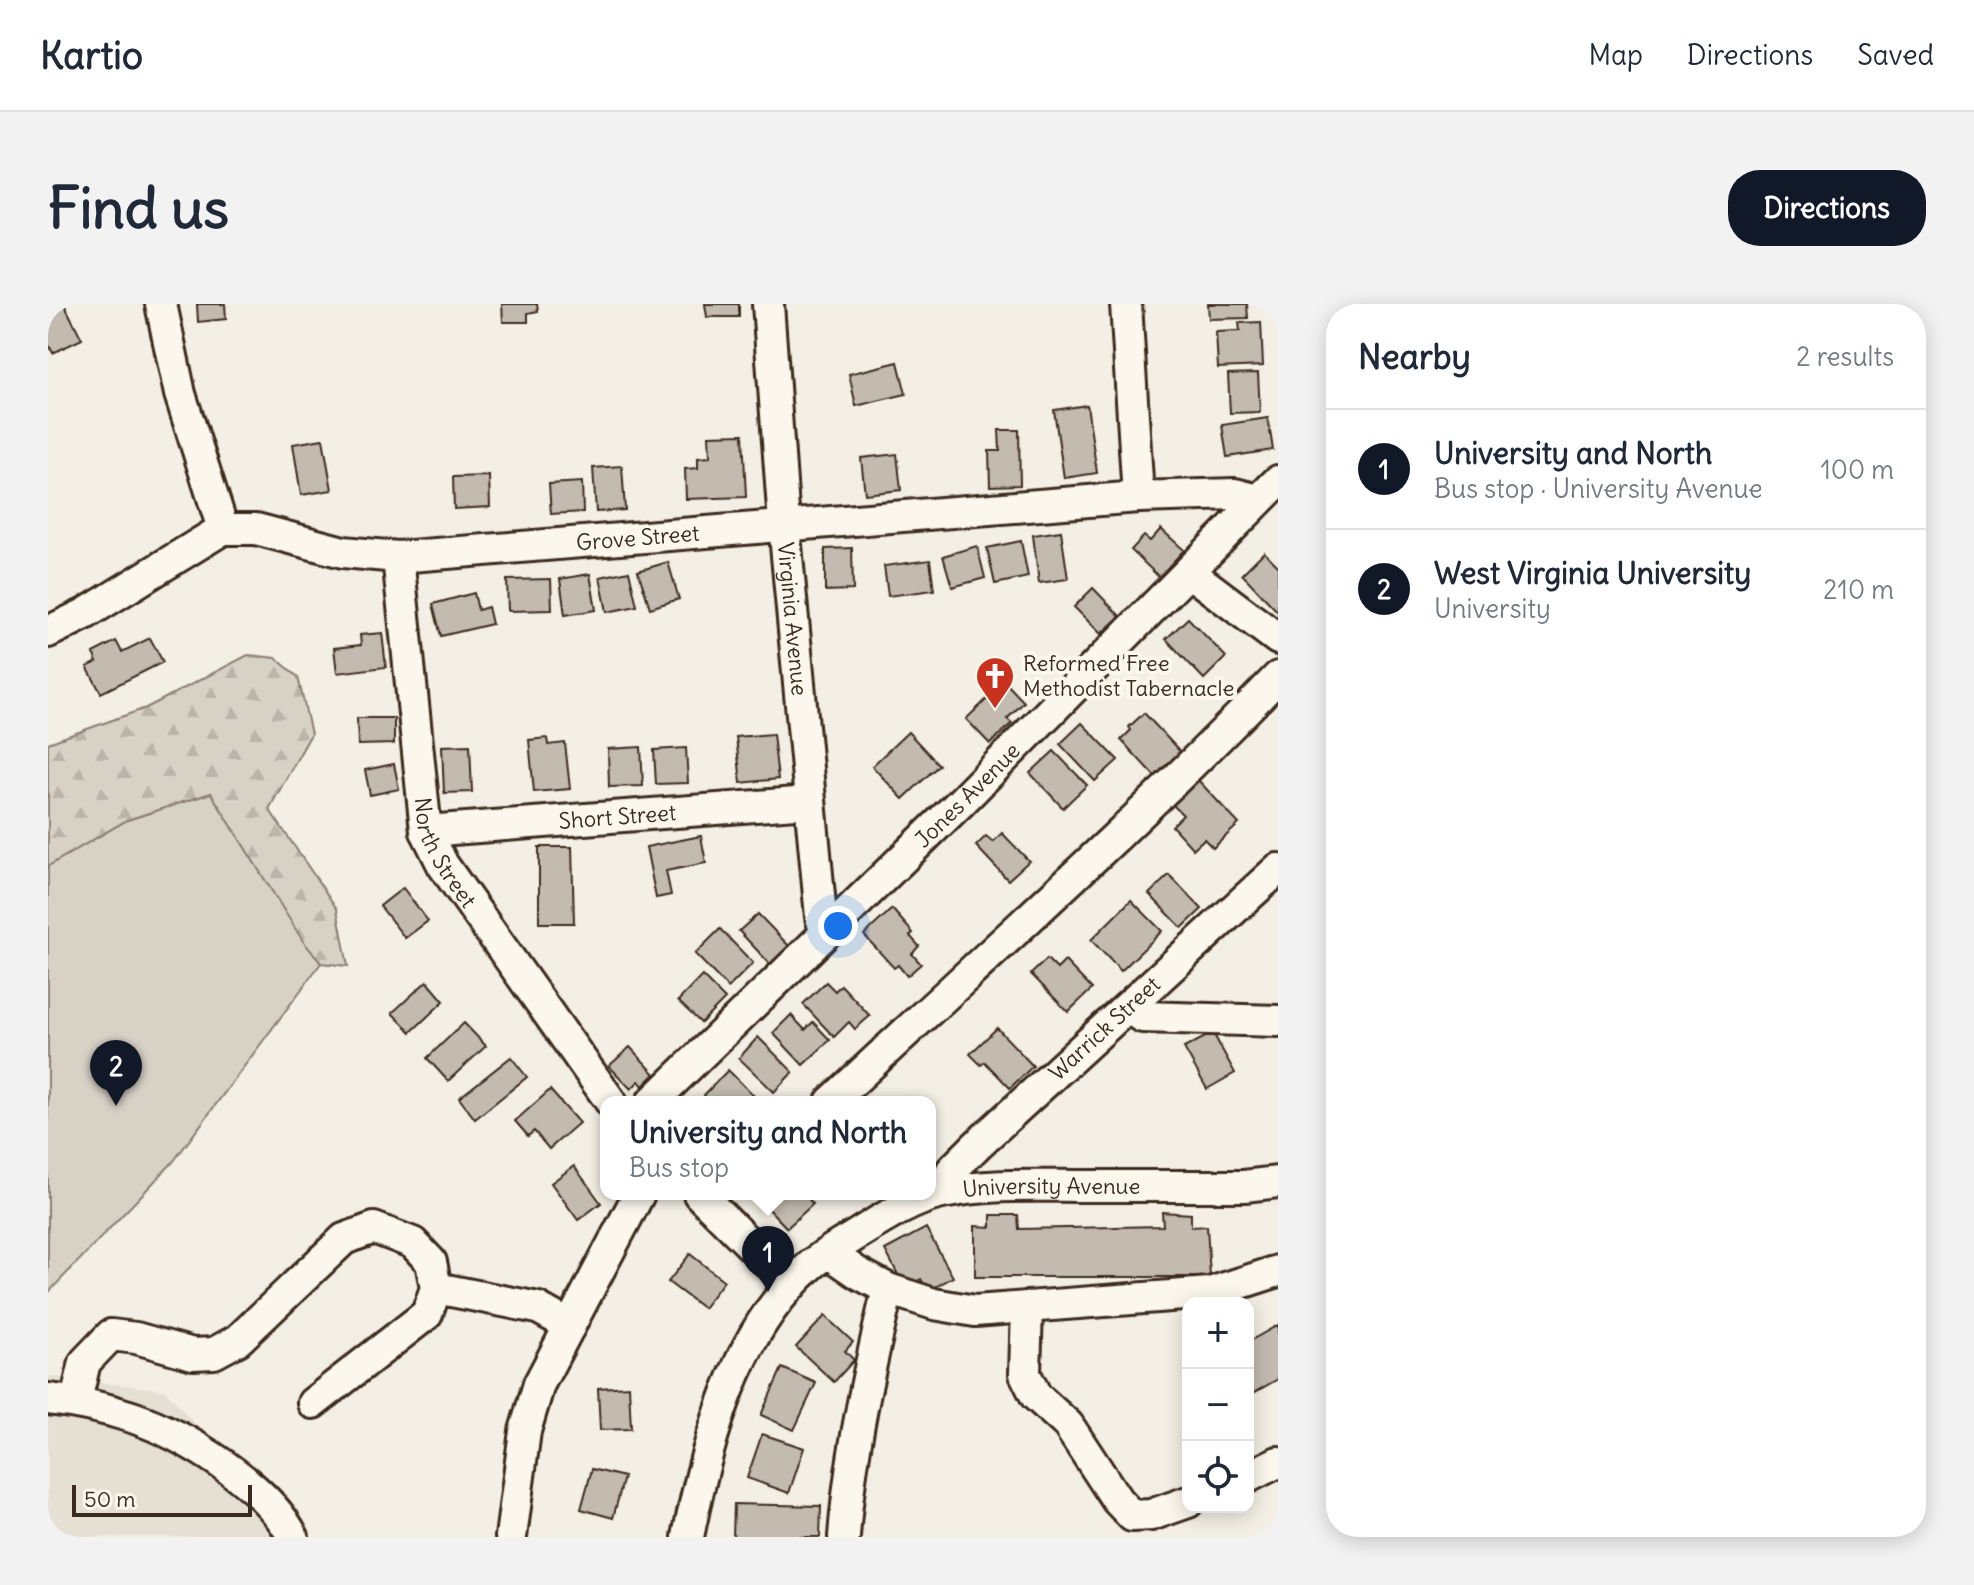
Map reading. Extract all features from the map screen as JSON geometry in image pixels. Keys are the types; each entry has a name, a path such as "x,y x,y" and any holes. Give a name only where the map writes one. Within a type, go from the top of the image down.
{"street":[{"path":"48,632 85,614 223,529 180,394 161,304"},
{"name":"Virginia Avenue","path":"768,304 809,802 821,917 826,933"},
{"path":"1126,304 1138,497"},
{"name":"Grove Street","path":"223,529 256,529 343,552 398,557 1138,497 1268,491"},
{"name":"Jones Avenue","path":"658,1096 961,802 1268,491"},
{"name":"North Street","path":"398,557 426,831 443,865 607,1096"},
{"path":"1189,572 1278,639"},
{"path":"837,1096 985,957 1087,867 1278,677"},
{"name":"Short Street","path":"426,831 809,802"},
{"name":"Warrick Street","path":"940,1193 960,1162 1278,869"},
{"path":"1128,1007 1142,1017 1278,1021"},
{"name":"University Avenue","path":"936,1195 1013,1185 1244,1186 1278,1182"},
{"path":"511,1537 525,1431 539,1384 636,1200"},
{"path":"716,1200 791,1285"},
{"name":"University Avenue","path":"688,1537 699,1484 717,1423 737,1372 764,1320 791,1285 812,1265 885,1217 924,1200"},
{"path":"293,1537 286,1524 248,1484 189,1443 134,1417 62,1400 85,1362 111,1335 136,1338 193,1354 214,1353 238,1340 344,1239 374,1228 413,1243 431,1262 436,1288 427,1314 313,1403"},
{"path":"829,1253 888,1289 934,1304 975,1311 1210,1293 1278,1271"},
{"path":"436,1288 538,1308 570,1326"},
{"path":"844,1537 869,1372 888,1289"},
{"path":"1027,1307 1025,1374 1036,1396 1068,1425 1117,1500 1132,1516 1151,1515 1182,1504"},
{"path":"1254,1474 1278,1462"}],"shaded area":[{"path":"48,1376 165,1390 294,1537 48,1537"}],"green space":[{"path":"248,655 276,658 298,677 311,734 269,809 337,909 348,966 321,963 303,941 211,793 127,820 48,866 48,743 146,708"},
{"path":"211,793 303,940 321,963 173,1162 48,1293 48,866 127,820"}],"building":[{"path":"64,304 82,339 53,353 48,344 48,312"},
{"path":"197,304 225,304 226,319 198,322"},
{"path":"502,304 537,304 538,311 528,313 528,322 503,322"},
{"path":"705,304 739,304 739,317 707,317"},
{"path":"1208,304 1247,304 1248,318 1209,319"},
{"path":"1261,322 1263,366 1218,368 1216,332 1240,331 1239,323"},
{"path":"898,362 906,394 856,406 849,374"},
{"path":"1258,373 1260,412 1230,413 1228,374"},
{"path":"1087,405 1097,473 1064,478 1054,410"},
{"path":"1268,418 1273,450 1227,457 1222,425"},
{"path":"999,430 1019,430 1020,485 990,486 989,451 1000,451"},
{"path":"743,434 746,497 686,499 685,469 698,468 698,458 710,457 709,435"},
{"path":"323,439 332,490 301,495 293,444"},
{"path":"897,454 901,490 865,494 861,458"},
{"path":"622,466 625,510 596,512 593,468"},
{"path":"489,476 490,507 454,509 453,477"},
{"path":"582,482 583,512 551,514 549,484"},
{"path":"1161,529 1184,550 1159,577 1131,550 1144,536 1150,541"},
{"path":"1061,531 1068,579 1039,583 1033,535"},
{"path":"1021,541 1028,577 995,584 987,548"},
{"path":"977,546 985,578 952,587 943,556"},
{"path":"852,548 853,590 825,591 825,549"},
{"path":"1264,552 1278,566 1278,612 1242,574"},
{"path":"930,560 934,590 888,596 884,566"},
{"path":"668,562 679,599 650,608 638,571"},
{"path":"629,571 637,606 607,612 600,577"},
{"path":"590,574 596,610 565,615 560,579"},
{"path":"551,579 552,610 508,611 507,580"},
{"path":"1093,588 1120,616 1101,634 1074,607"},
{"path":"474,593 478,610 488,607 492,624 441,636 433,604"},
{"path":"1188,618 1226,657 1204,679 1166,639"},
{"path":"382,633 386,667 337,673 334,648 361,645 360,635"},
{"path":"150,638 163,662 101,693 87,667 97,662 93,653 116,641 122,652"},
{"name":"Reformed Free Methodist Tabernacle","path":"1005,682 1024,702 1007,719 1012,723 990,744 966,719"},
{"path":"1144,713 1188,760 1162,784 1121,740"},
{"path":"357,718 394,718 394,744 358,745"},
{"path":"1082,723 1118,760 1095,781 1060,744"},
{"path":"908,732 939,765 903,799 872,766"},
{"path":"773,734 778,779 741,783 736,737"},
{"path":"547,738 548,745 565,743 570,789 534,792 529,740"},
{"path":"470,745 472,792 444,793 442,746"},
{"path":"641,747 643,786 609,787 608,749"},
{"path":"686,748 688,783 656,784 654,750"},
{"path":"1054,751 1087,785 1063,808 1030,773"},
{"path":"394,764 399,789 370,795 365,770"},
{"path":"1198,780 1239,824 1213,848 1204,839 1193,849 1172,826 1183,815 1172,804"},
{"path":"1002,833 1029,861 1008,880 976,846 986,836 993,842"},
{"path":"701,836 706,863 666,871 671,895 656,898 646,847"},
{"path":"539,847 572,847 574,923 539,923"},
{"path":"1169,875 1202,909 1182,928 1149,894"},
{"path":"403,888 428,921 405,938 380,906"},
{"path":"1131,900 1162,931 1121,971 1091,940"},
{"path":"892,909 913,933 910,936 919,946 912,954 921,964 907,976 898,965 894,968 864,935"},
{"path":"758,914 790,947 771,965 739,931"},
{"path":"720,929 753,963 728,988 695,954"},
{"path":"1047,959 1057,969 1065,961 1092,989 1068,1012 1031,974"},
{"path":"702,976 725,999 701,1023 678,1001"},
{"path":"427,981 444,1001 411,1032 392,1013"},
{"path":"826,982 835,991 841,985 870,1016 855,1029 849,1022 834,1037 803,1004"},
{"path":"791,1015 805,1030 813,1022 830,1040 803,1065 773,1033"},
{"path":"464,1023 486,1046 448,1081 427,1058"},
{"path":"997,1028 1033,1066 1010,1088 985,1062 981,1065 970,1054"},
{"path":"1213,1033 1235,1073 1207,1089 1184,1048"},
{"path":"758,1037 793,1072 774,1092 739,1058"},
{"path":"630,1047 655,1074 643,1086 639,1081 631,1089 609,1066"},
{"path":"511,1057 527,1077 475,1119 459,1098"},
{"path":"728,1070 754,1096 705,1096"},
{"path":"550,1090 579,1123 549,1149 534,1131 528,1136 515,1121"},
{"path":"574,1166 601,1203 578,1220 551,1183"},
{"path":"809,1200 813,1204 787,1228 761,1201"},
{"path":"1162,1212 1191,1214 1191,1227 1207,1226 1210,1277 975,1277 975,1226 991,1227 991,1215 1018,1215 1019,1229 1163,1226"},
{"path":"926,1228 953,1277 928,1291 921,1279 905,1288 885,1250"},
{"path":"690,1254 724,1281 703,1308 668,1282"},
{"path":"825,1316 853,1342 845,1351 854,1360 834,1382 796,1347"},
{"path":"1278,1325 1278,1379 1254,1393 1254,1369 1254,1339"},
{"path":"782,1368 816,1383 794,1430 761,1415"},
{"path":"629,1386 631,1429 600,1430 598,1388"},
{"path":"762,1434 804,1448 789,1493 747,1478"},
{"path":"592,1469 624,1477 613,1518 581,1509"},
{"path":"734,1504 821,1506 820,1537 733,1537"}],"place":[{"name":"Reformed Free Methodist Tabernacle","path":"995,710"},
{"name":"West Virginia University","path":"116,1106"},
{"name":"University and North","path":"768,1292"}]}
